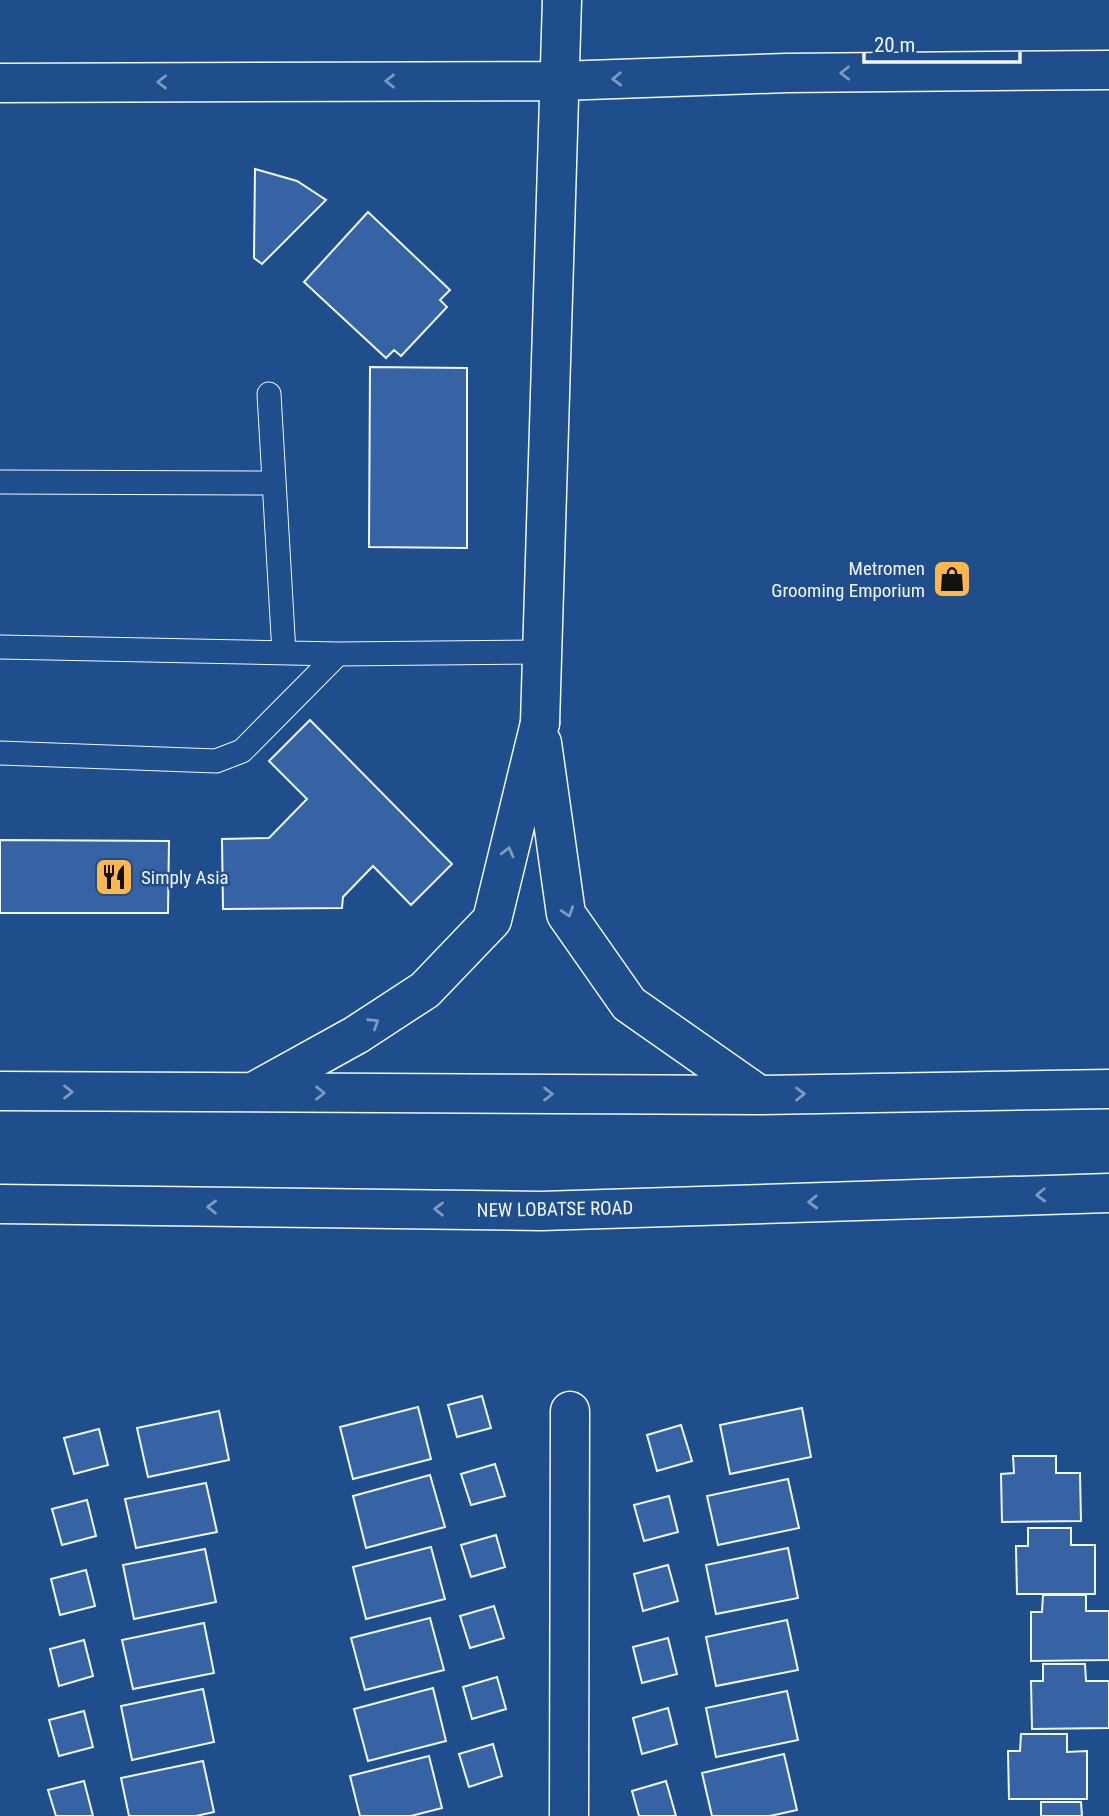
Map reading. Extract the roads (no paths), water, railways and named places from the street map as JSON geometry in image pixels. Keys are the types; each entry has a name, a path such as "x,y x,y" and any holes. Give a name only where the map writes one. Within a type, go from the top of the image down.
{"main road":[{"path":"562,0 540,723 566,914 629,1004 760,1095"},
{"path":"0,83 560,81 787,73 1109,71"},
{"path":"251,1093 356,1035 425,990 492,920 540,723"},
{"path":"0,1091 760,1095 1109,1089"},
{"name":"NEW LOBATSE ROAD","path":"0,1204 541,1211 1109,1193"},
{"path":"569,1816 570,1412"}],"lane":[{"path":"269,394 284,653"},
{"path":"0,482 274,483"},
{"path":"0,648 338,654 542,652"},
{"path":"0,753 216,761 242,751 338,654"}],"place":[{"name":"Metromen Grooming Emporium","path":"952,579"},
{"name":"Simply Asia","path":"114,877"}]}
